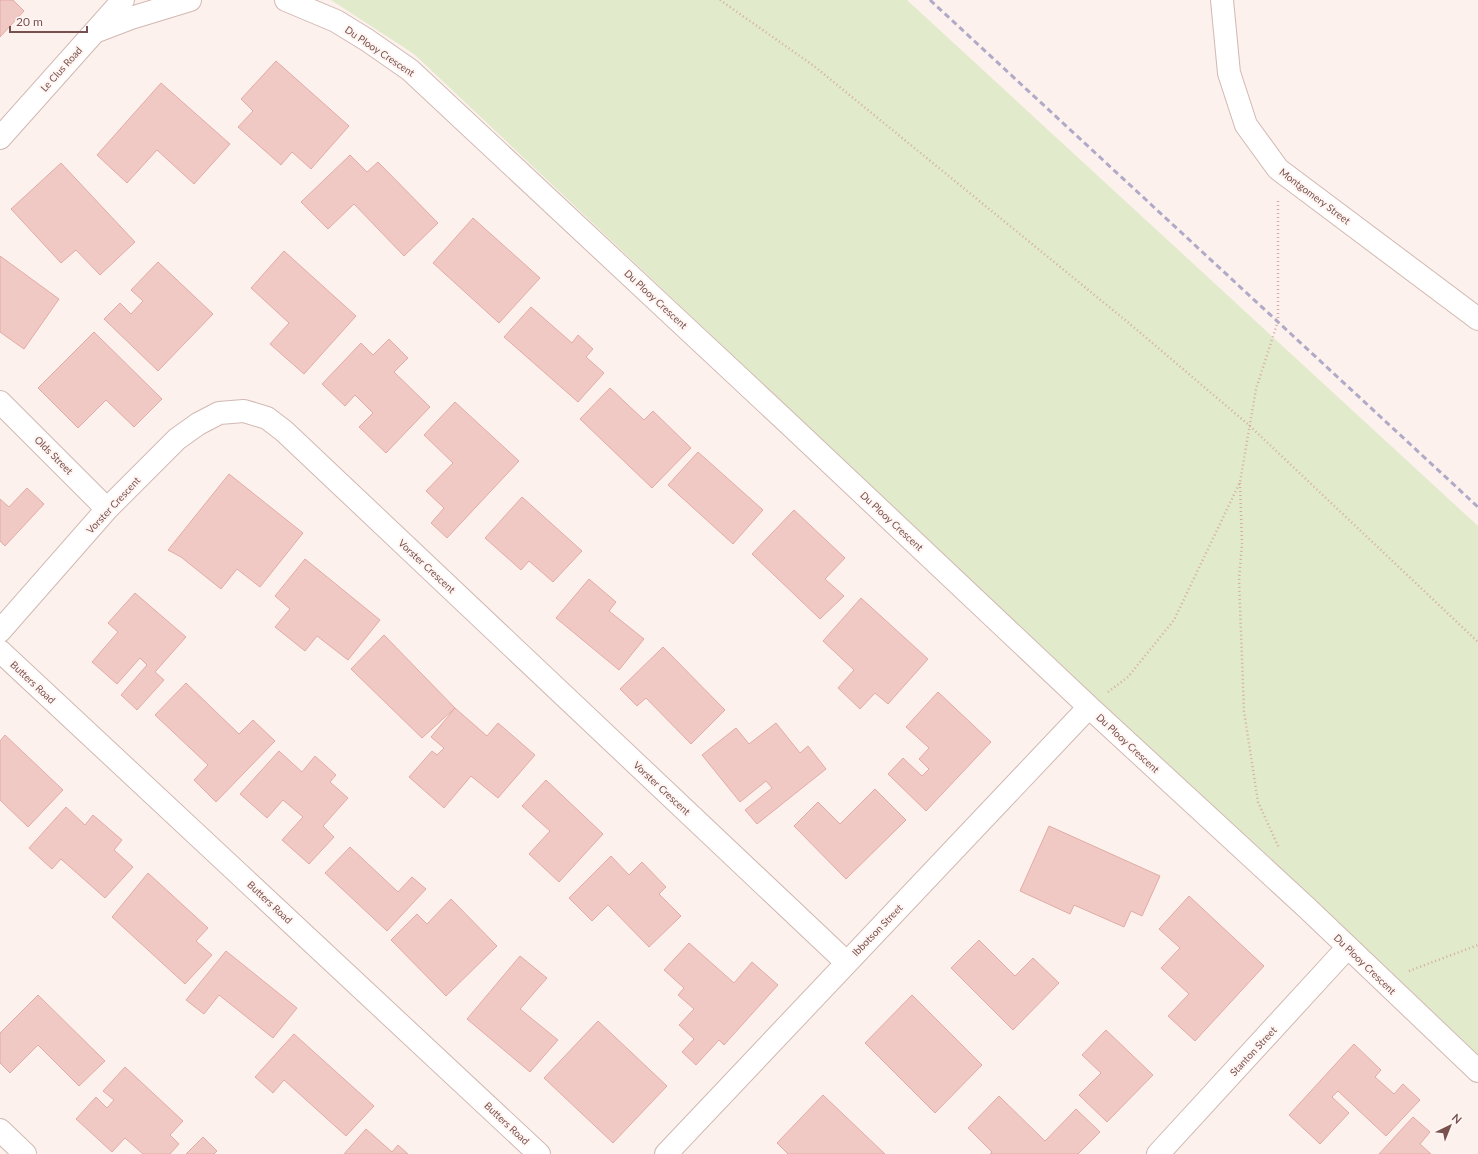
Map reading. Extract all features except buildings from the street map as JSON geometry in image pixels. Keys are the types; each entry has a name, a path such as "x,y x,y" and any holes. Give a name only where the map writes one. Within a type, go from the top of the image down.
{"street":[{"name":"Le Clus Road","path":"0,138 123,0"},
{"path":"94,32 131,18 190,0"},
{"name":"Du Plooy Crescent","path":"286,0 336,22 367,40 410,70 1089,707 1348,947 1478,1071"},
{"name":"Montgomery Street","path":"1222,0 1229,74 1246,125 1278,169 1478,319"},
{"name":"Olds Street","path":"0,402 107,509"},
{"name":"Vorster Crescent","path":"0,631 107,509 177,439 198,424 219,413 244,411 267,418 284,431 846,962"},
{"name":"Butters Road","path":"0,651 539,1154"},
{"name":"Ibbotson Street","path":"666,1154 846,962 1089,707"},
{"name":"Stanton Street","path":"1158,1154 1348,947"},
{"path":"0,1130 25,1154"}],"path":[{"path":"720,0 820,71 1130,324 1250,426 1478,642"},
{"path":"1278,169 1278,321 1256,389 1240,482 1242,544 1239,580 1244,711 1258,802 1281,852"},
{"path":"1089,707 1128,677 1174,620 1240,482"},
{"path":"1382,981 1478,945"}],"green space":[{"path":"331,0 907,0 1478,526 1478,1060 414,54"}],"railway":[{"path":"930,0 1478,507"}]}
